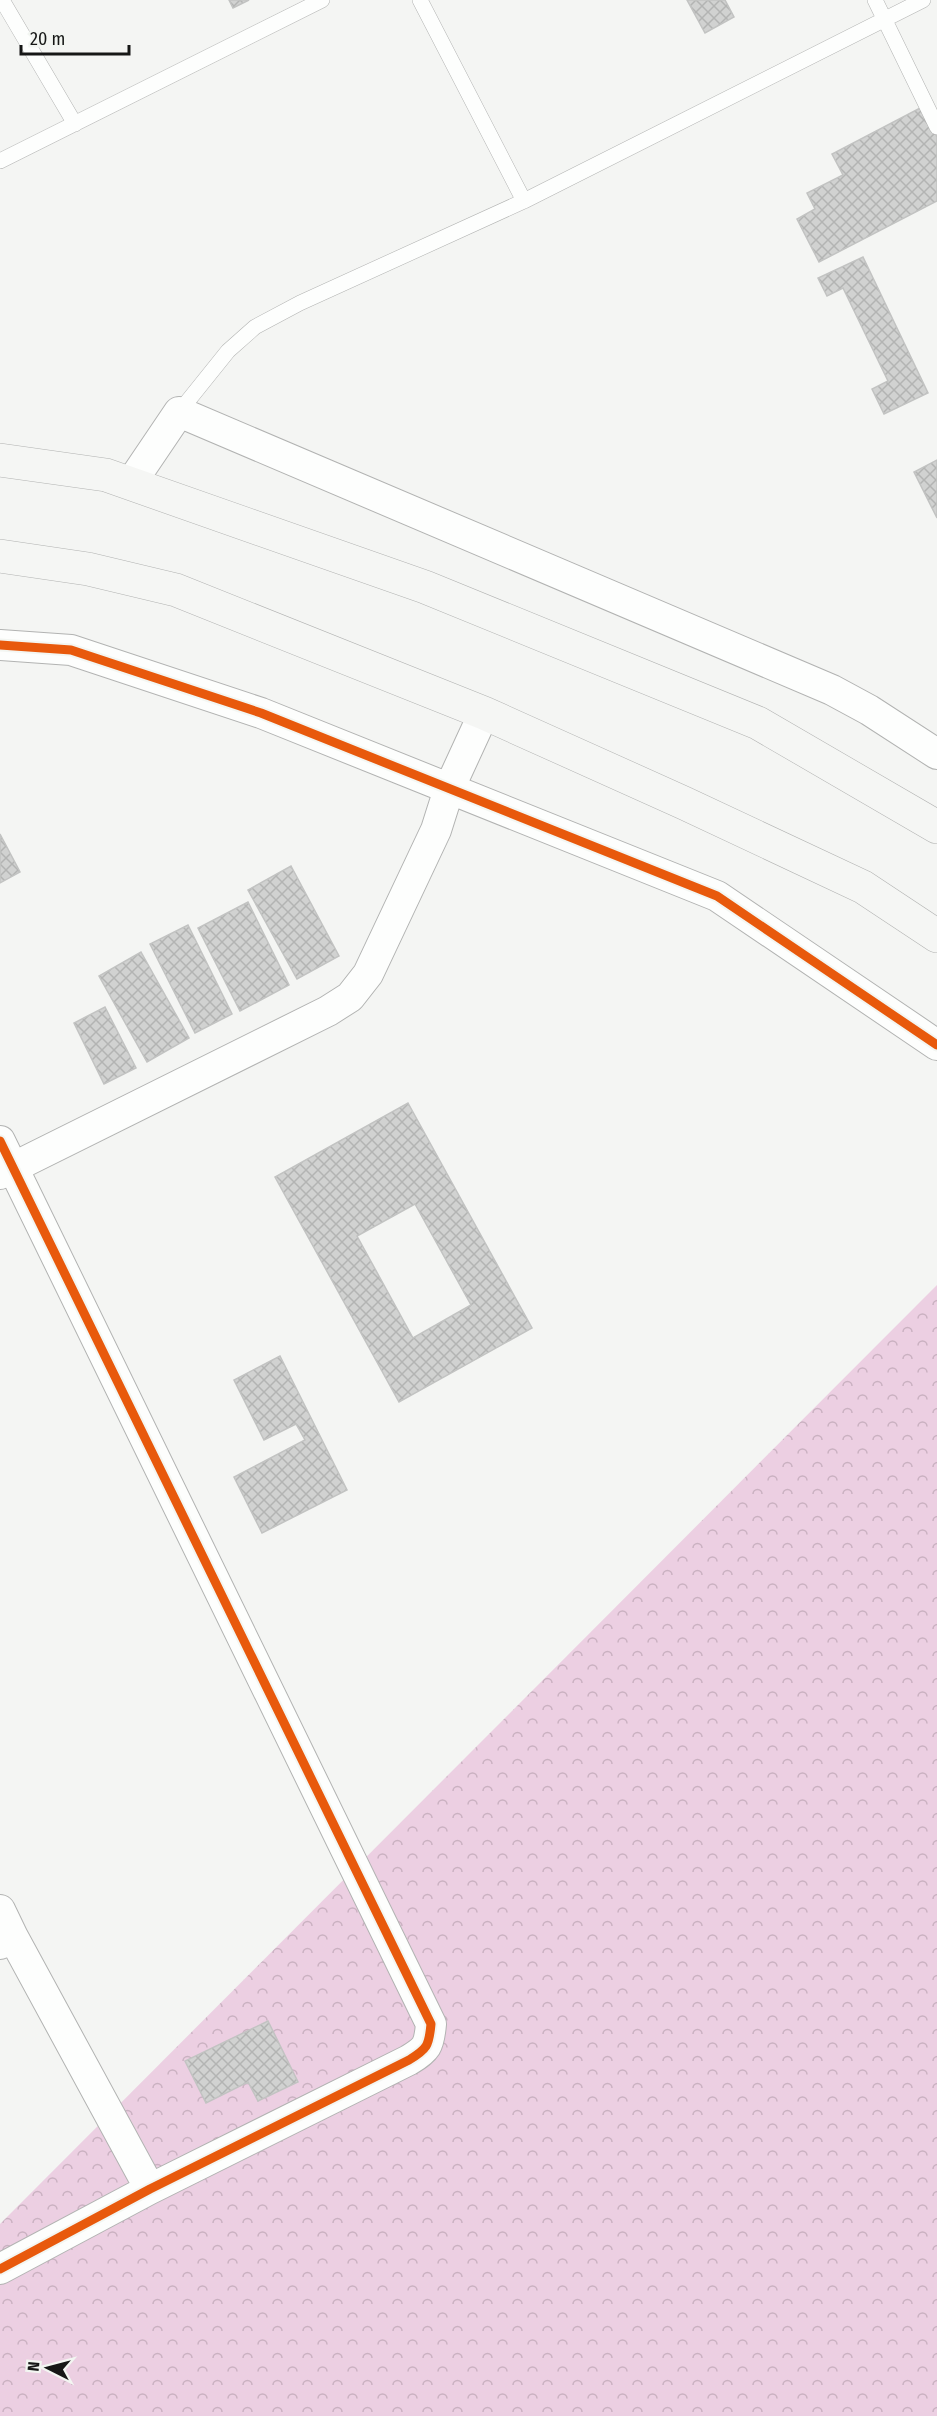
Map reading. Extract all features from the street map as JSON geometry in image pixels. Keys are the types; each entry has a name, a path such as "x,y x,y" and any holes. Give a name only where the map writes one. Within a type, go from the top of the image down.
{"street":[{"path":"131,483 179,412 832,690 869,710 937,754"},
{"path":"0,460 106,475 425,587 758,723 937,827"},
{"path":"0,556 88,569 176,590 484,713 863,887 937,936"},
{"path":"0,645 70,650 261,713 717,896 937,1045"},
{"path":"0,2269 150,2189 409,2060 426,2049 430,2038 431,2024 5,1160 318,1017 350,997 368,974 436,830 449,789 484,713"},
{"path":"0,1910 6,1941 150,2189"}],"lane":[{"path":"2,0 75,124"},
{"path":"0,161 322,0"},
{"path":"420,0 524,201"},
{"path":"874,0 937,127"},
{"path":"179,412 228,351 255,327 300,303 524,201 923,0"}],"green space":[{"path":"937,1285 937,2416 0,2416 0,2224"}],"building":[{"path":"229,0 249,0 233,8"},
{"path":"687,0 725,0 734,17 705,33"},
{"path":"922,107 937,137 937,201 819,262 797,219 815,209 807,193 843,175 832,154"},
{"path":"863,257 928,393 884,414 872,389 888,381 843,288 827,296 818,278"},
{"path":"937,460 937,518 914,472"},
{"path":"0,834 20,872 0,883"},
{"path":"291,866 339,956 297,979 248,890"},
{"path":"248,902 289,985 240,1011 198,928"},
{"path":"188,925 232,1014 195,1033 150,944"},
{"path":"141,952 189,1038 147,1062 99,976"},
{"path":"105,1007 136,1068 104,1084 74,1023"},
{"path":"408,1103 532,1328 399,1402 275,1177","holes":["415,1204 471,1305 413,1338 357,1236"]},
{"path":"280,1356 347,1490 262,1533 234,1477 305,1440 296,1424 264,1440 234,1380"},
{"path":"268,2021 298,2082 258,2101 248,2082 206,2103 185,2061"}],"cycle path":[{"path":"0,645 71,650 261,713 717,896 937,1045"},
{"path":"0,1141 431,2024 426,2046 409,2060 150,2189 0,2269"}]}
